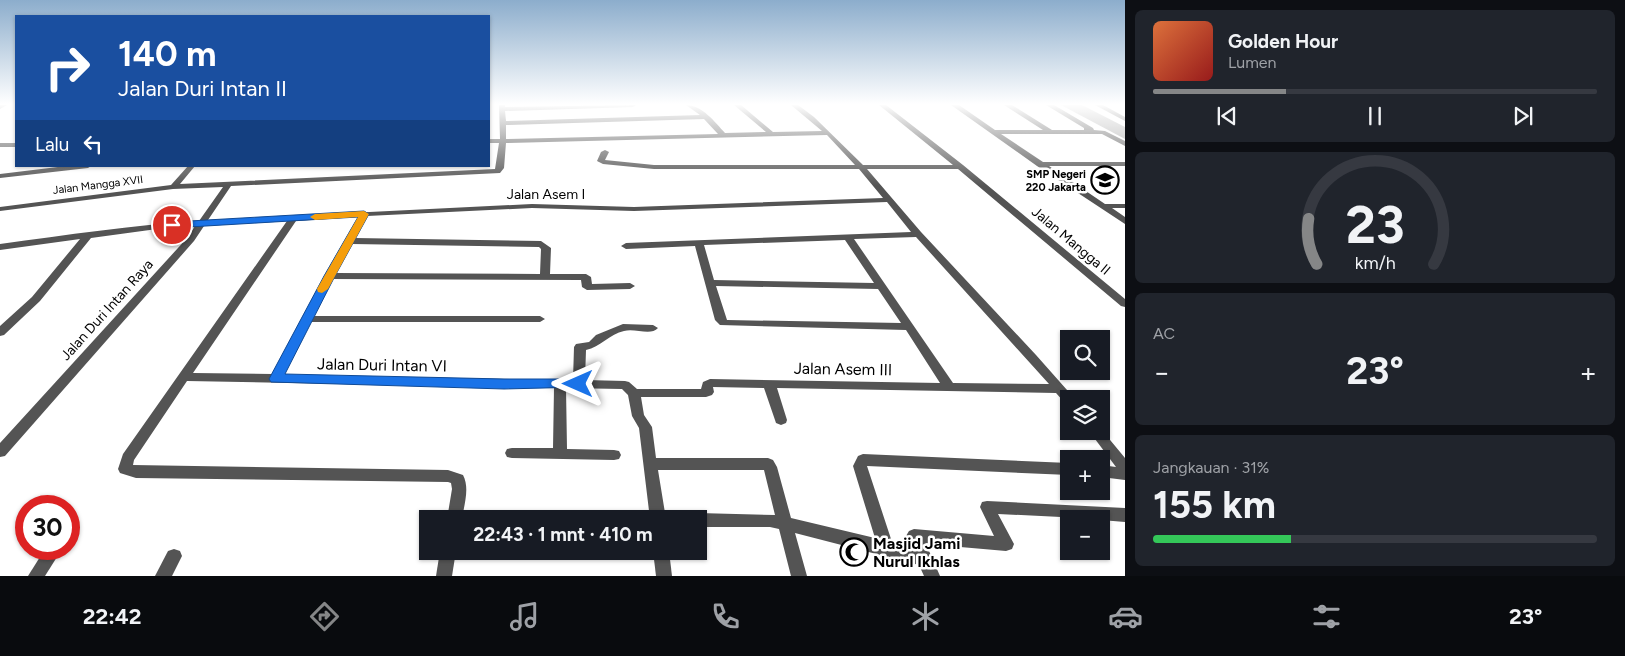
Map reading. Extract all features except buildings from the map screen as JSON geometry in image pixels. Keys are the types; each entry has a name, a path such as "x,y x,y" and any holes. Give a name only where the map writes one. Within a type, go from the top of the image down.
{"street":[{"path":"503,132 503,140"},
{"path":"721,132 724,135"},
{"name":"Jalan Mangga II","path":"916,132 1125,304"},
{"path":"994,132 1125,221"},
{"path":"1100,132 1125,144"},
{"path":"490,141 828,133 861,167 918,234 1060,389"},
{"name":"Jalan Mangga XVII","path":"0,208 173,187 499,170 503,140"},
{"path":"0,145 15,145"},
{"path":"604,152 601,161 603,162 654,167 960,167"},
{"path":"1040,164 1125,164"},
{"path":"0,176 79,167"},
{"path":"173,187 191,167"},
{"name":"Jalan Duri Intan Raya","path":"0,452 191,239 230,183"},
{"name":"Jalan Asem I","path":"3,246 89,234 202,223 364,214 532,206 634,209 889,200"},
{"path":"1102,206 1125,206"},
{"path":"276,379 329,276 364,214"},
{"path":"293,218 128,458 125,469 136,472 448,476 458,480 455,510"},
{"path":"0,332 36,299 89,234"},
{"path":"626,246 918,234"},
{"path":"847,236 949,386"},
{"path":"348,241 538,243 546,248 545,278"},
{"path":"699,242 720,320 724,323 909,327"},
{"path":"0,253 3,246"},
{"path":"329,276 586,277 587,287 630,286"},
{"path":"711,283 882,286"},
{"path":"307,318 540,320"},
{"path":"578,384 580,347 592,345 604,336 623,327 653,328"},
{"name":"Jalan Duri Intan VI","path":"184,377 625,385 634,393"},
{"name":"Jalan Asem III","path":"634,393 706,393 710,383 1060,389"},
{"path":"560,384 560,453"},
{"path":"769,384 781,420"},
{"path":"634,393 638,416 645,427 657,510"},
{"path":"1102,440 1125,468"},
{"path":"512,453 614,455"},
{"path":"882,547 884,543 860,466 863,460 1060,469"},
{"path":"650,464 768,464 786,523 798,576"},
{"path":"1110,472 1125,474"},
{"path":"932,576 914,536 1006,544 986,507 1125,515"},
{"path":"707,520 770,520 924,559"},
{"path":"163,576 174,556"},
{"path":"36,576 47,560"},
{"path":"444,576 447,560"},
{"path":"662,560 664,576"}],"shaded area":[{"path":"1112,132 1125,132 1125,139"}],"slow traffic":[{"path":"315,217 364,214 322,289"}],"place":[{"name":"SMP Negeri 220 Jakarta","path":"1105,180"},
{"name":"Masjid Jami Nurul Ikhlas","path":"854,552"}],"route":[{"path":"172,225 364,214 329,276 276,379 578,384"}]}
